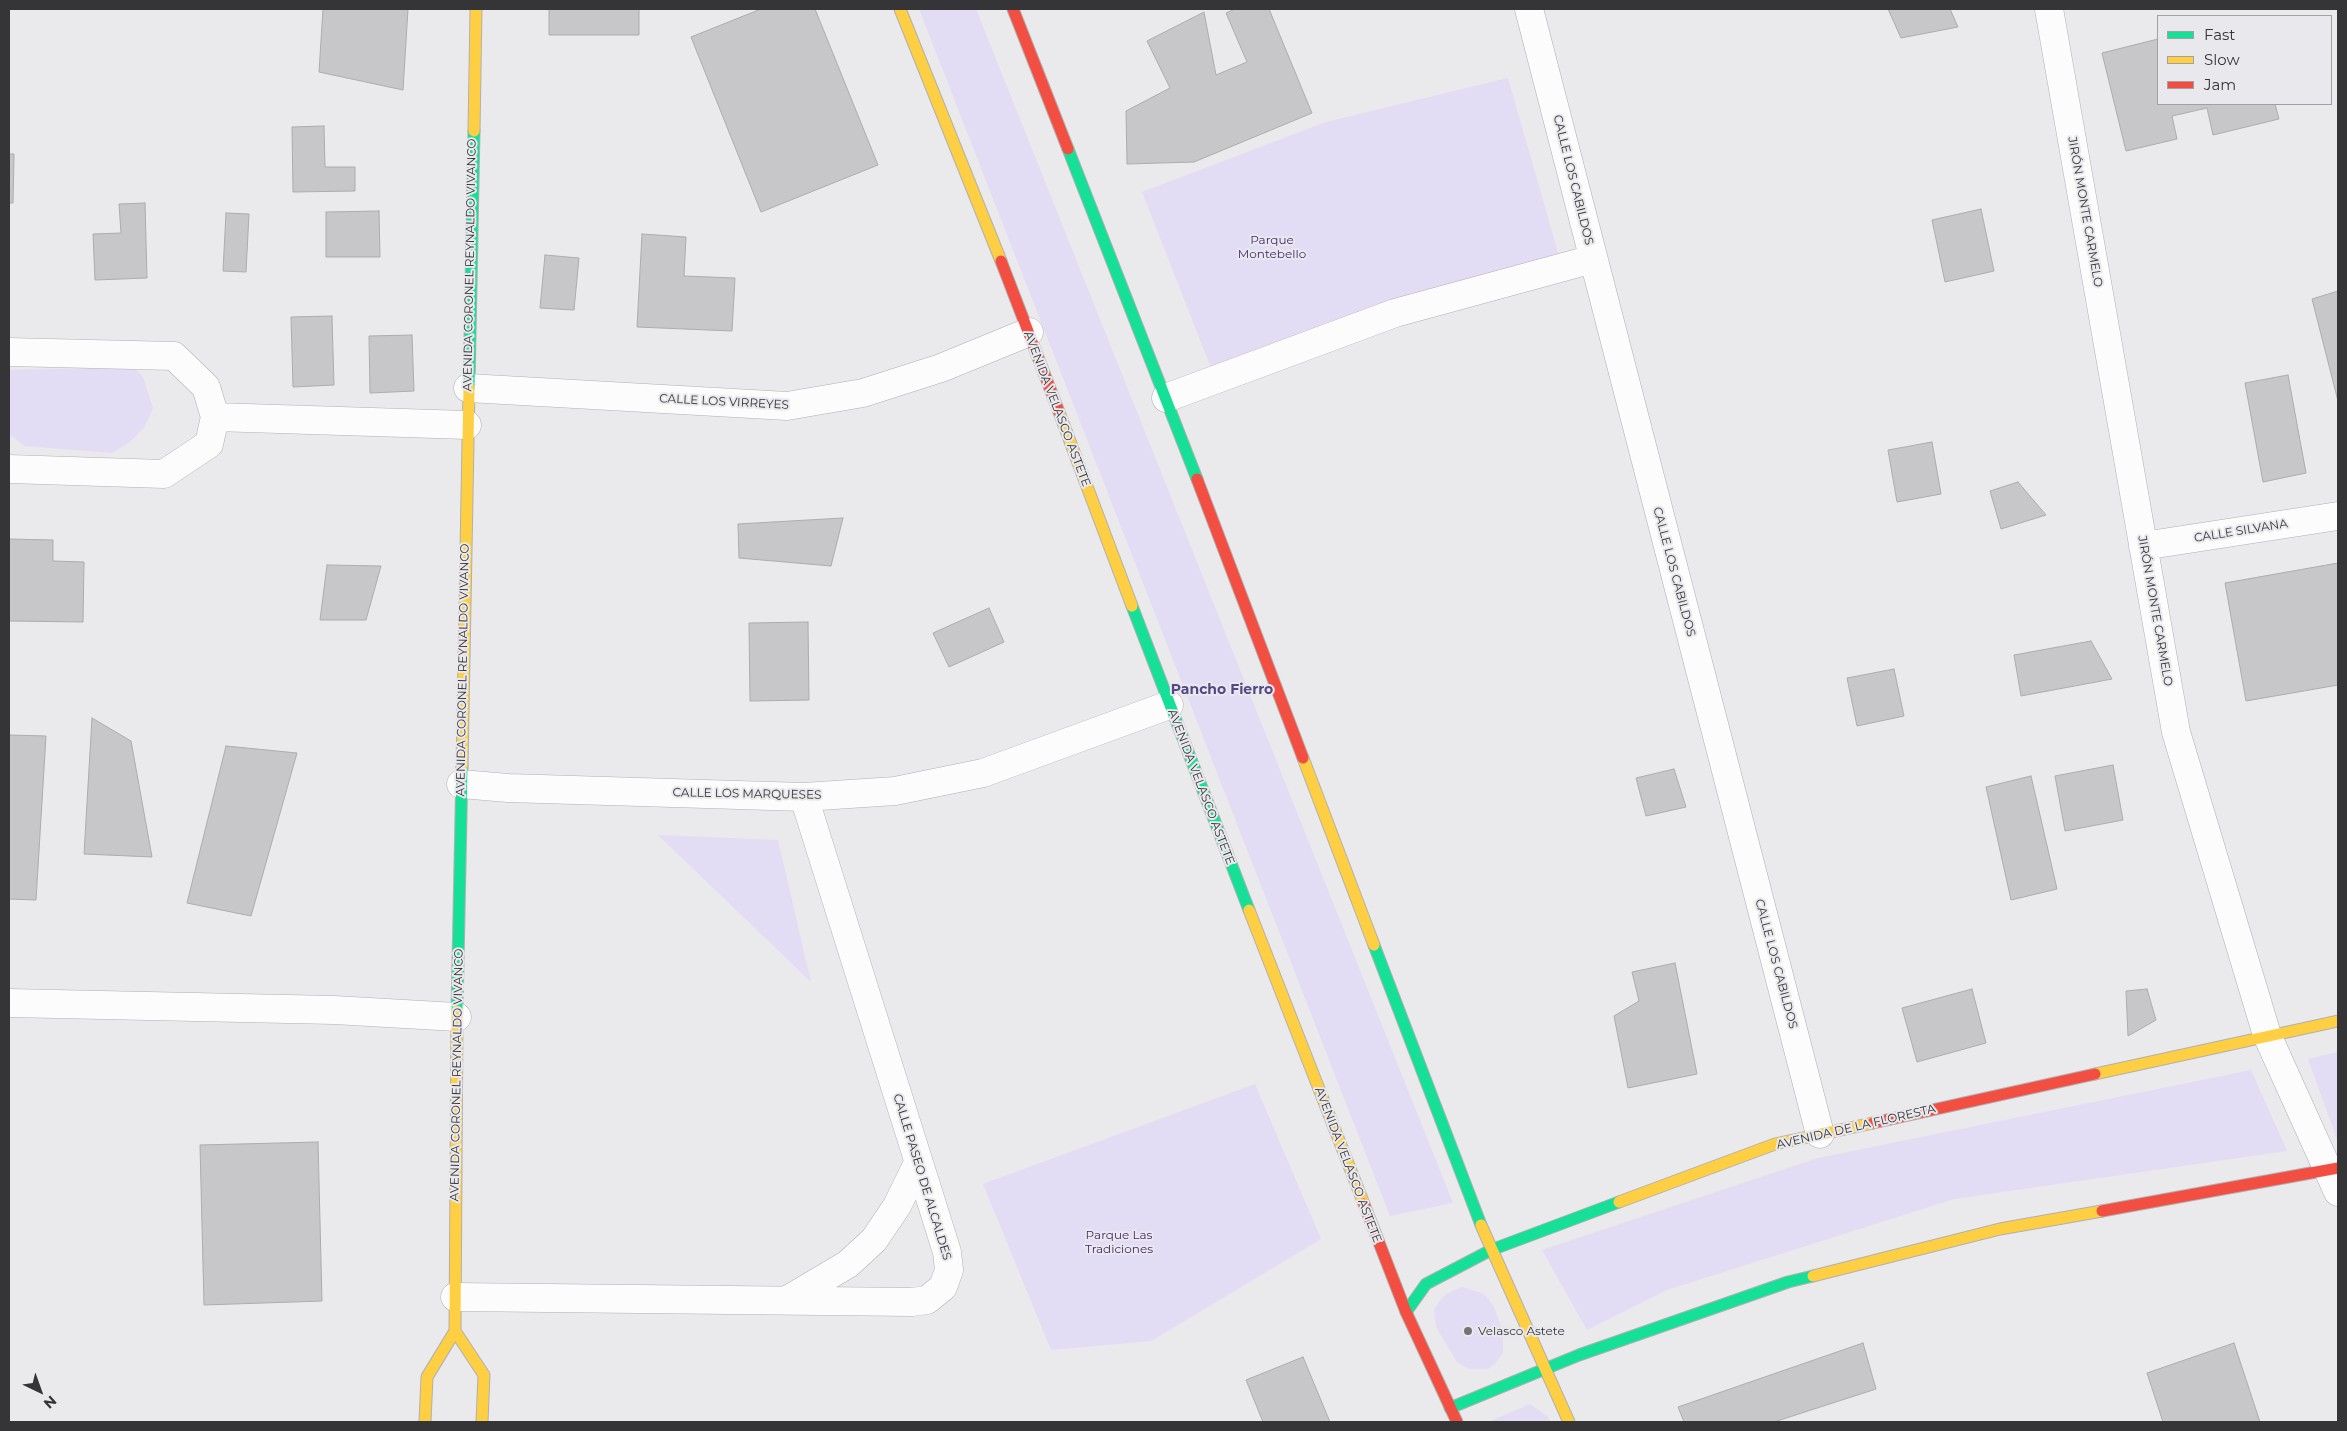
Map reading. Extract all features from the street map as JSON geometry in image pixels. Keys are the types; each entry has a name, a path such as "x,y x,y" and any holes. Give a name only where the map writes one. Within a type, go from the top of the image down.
{"street":[{"name":"AVENIDA CORONEL REYNALDO VIVANCO","path":"455,1331 457,1017 476,9"},
{"name":"AVENIDA VELASCO ASTETE","path":"900,9 1028,332 1170,705 1406,1312 1457,1422"},
{"path":"1013,9 1166,398 1491,1250 1569,1422"},
{"name":"CALLE LOS CABILDOS","path":"1529,9 1820,1134"},
{"name":"JIRÓN MONTE CARMELO","path":"2049,9 2176,732 2267,1035 2335,1176"},
{"path":"1166,398 1395,312 1593,259"},
{"name":"CALLE LOS VIRREYES","path":"468,388 787,406 863,393 941,368 1028,332"},
{"path":"9,352 174,356 206,387 215,417 209,444 164,474 9,470"},
{"path":"215,417 467,425"},
{"name":"CALLE SILVANA","path":"2143,546 2338,516"},
{"name":"CALLE LOS MARQUESES","path":"461,784 508,788 804,797 895,791 983,773 1170,705"},
{"name":"CALLE PASEO DE ALCALDES","path":"455,1297 912,1302 927,1300 943,1287 949,1270 947,1252 804,797"},
{"path":"9,1003 334,1010 457,1017"},
{"name":"AVENIDA DE LA FLORESTA","path":"1406,1312 1426,1284 1491,1250 1775,1144 2338,1021"},
{"path":"786,1301 848,1264 874,1240 897,1206 918,1163"},
{"path":"1451,1422 1450,1408 1544,1369 1798,1280 2000,1229 2335,1176"},
{"path":"425,1422 427,1377 455,1331 484,1375 482,1422"}],"green space":[{"path":"919,9 976,9 1453,1203 1390,1216"},
{"name":"Parque Montebello","path":"1508,78 1561,263 1215,378 1142,192 1326,122"},
{"path":"133,367 143,377 153,408 145,426 131,441 112,453 25,446 9,434 9,370"},
{"path":"658,835 778,840 811,982"},
{"path":"2338,1052 2338,1142 2308,1059"},
{"path":"2251,1070 2287,1151 1954,1199 1667,1290 1587,1330 1542,1250 1818,1158"},
{"name":"Parque Las Tradiciones","path":"1255,1084 1321,1239 1151,1341 1051,1350 983,1184"},
{"path":"1462,1287 1482,1293 1488,1298 1494,1307 1503,1332 1503,1352 1495,1364 1488,1369 1469,1369 1457,1362 1436,1327 1434,1310 1439,1302 1446,1294"},
{"path":"1530,1404 1548,1417 1551,1422 1488,1422"}],"building":[{"path":"323,9 408,9 403,90 319,72"},
{"path":"549,9 639,9 639,35 549,35"},
{"path":"761,9 815,9 878,165 761,212 691,37"},
{"path":"1235,9 1269,9 1312,113 1194,162 1127,164 1126,111 1170,88 1147,41 1204,12 1216,75 1247,62 1226,13"},
{"path":"1888,9 1950,9 1958,27 1901,38"},
{"path":"2157,39 2157,105 2275,105 2279,119 2213,135 2207,108 2172,116 2177,139 2126,151 2102,53"},
{"path":"324,126 325,167 355,167 355,191 293,192 292,127"},
{"path":"9,154 14,154 13,203 9,203"},
{"path":"145,203 147,278 95,280 93,234 121,233 119,204"},
{"path":"1981,209 1994,271 1945,282 1932,220"},
{"path":"379,211 380,257 326,257 326,212"},
{"path":"226,213 249,214 246,272 223,271"},
{"path":"642,234 686,237 684,276 735,278 732,331 637,327"},
{"path":"545,255 579,258 574,310 540,308"},
{"path":"2338,291 2338,401 2312,299"},
{"path":"332,316 334,385 293,387 291,317"},
{"path":"412,335 414,391 370,393 369,336"},
{"path":"2288,375 2306,473 2263,482 2245,383"},
{"path":"1932,442 1941,494 1897,502 1888,450"},
{"path":"2018,482 2046,515 2001,529 1990,491"},
{"path":"843,518 831,566 739,558 738,524"},
{"path":"9,539 53,540 53,561 84,562 83,622 9,621"},
{"path":"2338,563 2338,685 2246,701 2225,583"},
{"path":"327,565 381,566 366,620 320,620"},
{"path":"989,608 1004,642 949,667 933,633"},
{"path":"808,622 809,700 750,701 749,623"},
{"path":"2091,641 2112,679 2021,696 2014,655"},
{"path":"1894,669 1904,716 1857,726 1847,678"},
{"path":"92,718 131,741 152,857 84,854"},
{"path":"9,735 46,736 36,900 9,899"},
{"path":"226,746 297,753 251,916 187,903"},
{"path":"2113,765 2123,820 2065,831 2055,776"},
{"path":"1674,769 1686,807 1646,816 1636,778"},
{"path":"2031,776 2057,889 2011,900 1986,787"},
{"path":"1675,963 1697,1074 1628,1088 1614,1016 1639,1001 1632,972"},
{"path":"1972,989 1986,1043 1917,1062 1902,1008"},
{"path":"2147,989 2156,1020 2128,1036 2126,991"},
{"path":"318,1142 322,1301 204,1305 200,1145"},
{"path":"1863,1343 1876,1389 1774,1422 1684,1422 1678,1407"},
{"path":"2234,1343 2260,1422 2163,1422 2147,1373"},
{"path":"1303,1357 1330,1422 1263,1422 1246,1380"}],"traffic: fast":[{"path":"469,388 474,131"},
{"path":"1068,149 1197,479"},
{"path":"1132,606 1249,910"},
{"path":"457,1011 462,767"},
{"path":"1374,945 1481,1225"},
{"path":"1406,1312 1426,1284 1491,1250 1619,1202"},
{"path":"1450,1408 1579,1355 1788,1282 1813,1276"}],"traffic: slow":[{"path":"474,131 476,9"},
{"path":"900,9 1001,261"},
{"path":"462,767 469,388"},
{"path":"1059,412 1132,606"},
{"path":"1303,758 1374,945"},
{"path":"1249,910 1364,1204"},
{"path":"425,1422 427,1377 455,1331 457,1011"},
{"path":"2095,1074 2338,1021"},
{"path":"1619,1202 1775,1144 1873,1123"},
{"path":"1813,1276 2000,1229 2102,1211"},
{"path":"1481,1225 1569,1422"},
{"path":"455,1331 484,1375 482,1422"}],"traffic: jam":[{"path":"1013,9 1068,149"},
{"path":"1001,261 1059,412"},
{"path":"1197,479 1303,758"},
{"path":"1873,1123 2095,1074"},
{"path":"2102,1211 2338,1168"},
{"path":"1364,1204 1406,1312 1457,1422"}],"place":[{"name":"Velasco Astete","path":"1468,1331"}],"district":[{"name":"Pancho Fierro","path":"1222,690"}]}
